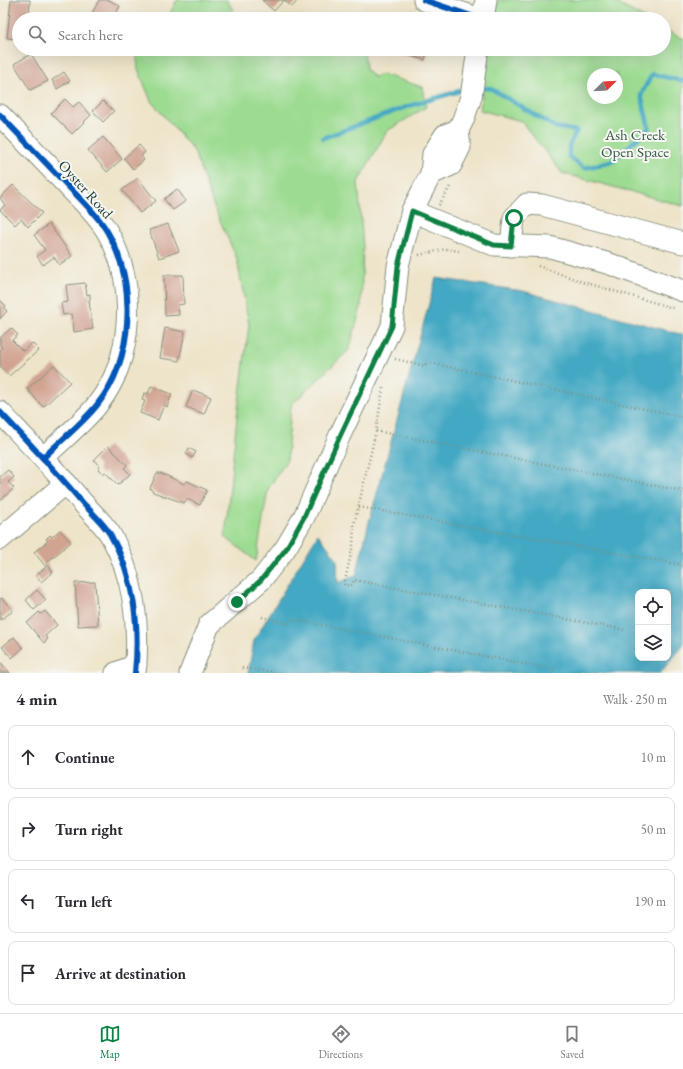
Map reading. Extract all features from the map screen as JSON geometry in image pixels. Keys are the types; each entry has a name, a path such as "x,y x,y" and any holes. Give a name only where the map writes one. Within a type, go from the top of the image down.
{"street":[{"path":"424,0 460,12"},
{"path":"483,12 486,0"},
{"path":"190,673 209,625 261,580 286,549 304,517 392,326 398,266 412,211 431,174 451,165 460,147 458,130 464,120 473,88 477,56"},
{"name":"Oyster Road","path":"0,115 90,209 108,233 117,253 127,296 127,330 120,361 109,386 98,405 43,458"},
{"path":"511,246 514,218 527,204 542,205 683,243"},
{"path":"412,211 494,245 550,247 610,264 681,300"},
{"path":"0,412 66,483 109,534 123,563 132,594 135,622 135,669 116,673"},
{"path":"0,539 66,483"}],"path":[{"path":"416,256 446,249 464,252"},
{"path":"531,264 583,282 681,300"},
{"path":"391,358 425,366 426,362 683,417"},
{"path":"376,431 683,491"},
{"path":"359,507 683,565"},
{"path":"351,555 344,585 352,585 354,580 626,630"},
{"path":"262,617 289,624 290,619 556,670"},
{"path":"242,668 281,673"}],"green space":[{"path":"177,0 227,0 234,12 171,12"},
{"path":"498,0 611,0 633,12 495,12"},
{"name":"Ash Creek Open Space","path":"671,33 683,39 683,206 562,173 521,121 480,110 487,56 671,56"},
{"path":"137,56 365,56 366,69 373,77 382,74 422,87 426,107 387,131 358,182 363,247 361,307 349,350 291,405 287,460 268,489 256,561 225,537 237,417 249,325 237,259 214,207 194,151 151,101 138,69"}],"water":[{"path":"436,278 523,291 683,335 683,646 671,660 671,589 635,589 635,661 670,661 660,673 248,673 254,640 318,534 337,559 338,583 356,575 369,522"}],"building":[{"path":"11,0 30,0 29,12 12,12 12,38 7,38"},
{"path":"99,0 109,0 120,6 117,12 93,12"},
{"path":"262,0 284,0 274,11"},
{"path":"284,0 298,0 292,7"},
{"path":"28,56 32,56 48,81 30,90 14,64"},
{"path":"411,56 426,56 425,60"},
{"path":"64,72 70,81 57,89 52,80"},
{"path":"65,99 73,107 79,102 91,115 72,134 51,113"},
{"path":"103,101 114,111 103,122 93,111"},
{"path":"103,137 122,159 107,172 88,150"},
{"path":"139,145 145,152 141,156 144,160 133,169 124,158"},
{"path":"138,178 156,201 140,213 122,190"},
{"path":"13,185 42,213 28,227 21,219 15,225 0,210 5,205 0,198"},
{"path":"177,189 186,201 173,210 164,199"},
{"path":"49,224 72,256 59,265 54,257 43,265 37,256 45,250 34,235"},
{"path":"168,224 179,251 159,258 149,230"},
{"path":"164,275 183,275 184,304 178,305 179,315 165,316"},
{"path":"85,283 87,295 90,294 89,301 93,329 74,332 72,314 63,315 61,303 68,302 66,285"},
{"path":"0,300 6,306 4,308 7,311 0,319"},
{"path":"11,328 18,335 12,340 23,351 32,343 39,350 9,376 0,366 0,350 2,348 0,345 0,338"},
{"path":"165,328 185,332 179,361 160,358"},
{"path":"54,365 70,382 43,407 27,389"},
{"path":"151,386 172,394 167,407 164,405 158,420 140,413 145,401 142,400 144,393 148,394"},
{"path":"193,390 211,397 204,414 186,407"},
{"path":"108,446 127,465 124,468 130,474 118,485 105,472 103,474 98,469 100,467 94,460"},
{"path":"189,448 196,452 192,458 186,454"},
{"path":"8,470 14,477 8,482 14,488 0,501 0,477"},
{"path":"157,473 161,473 184,484 187,481 207,490 200,505 187,499 184,503 153,492 150,488"},
{"path":"60,530 71,542 46,563 53,572 41,582 36,575 46,567 34,552 48,541 46,539 50,535 52,537"},
{"path":"95,582 98,625 78,626 75,583"},
{"path":"37,590 46,600 34,610 26,600"},
{"path":"2,598 13,611 0,620 0,599"},
{"path":"45,611 57,625 45,636 48,639 44,643 27,623 39,612 41,614"},
{"path":"14,637 23,648 12,658 2,647"},
{"path":"0,662 10,673 0,673"}],"waterway":[{"path":"477,89 490,88 555,127 577,131 569,145 569,157 584,168 611,162 649,128 641,95 652,74 683,81"},
{"path":"323,138 409,106 459,91 468,90"}],"cycle path":[{"path":"424,0 459,12"},
{"path":"0,115 89,208 104,226 117,253 124,274 127,297 127,320 124,344 118,366 109,386 91,412 43,458"},
{"path":"0,412 110,534 125,566 130,584 136,619 137,637 135,673"}],"route":[{"path":"237,602 261,580 286,549 304,517 392,326 398,266 412,211 494,245 511,246 514,218"}]}
